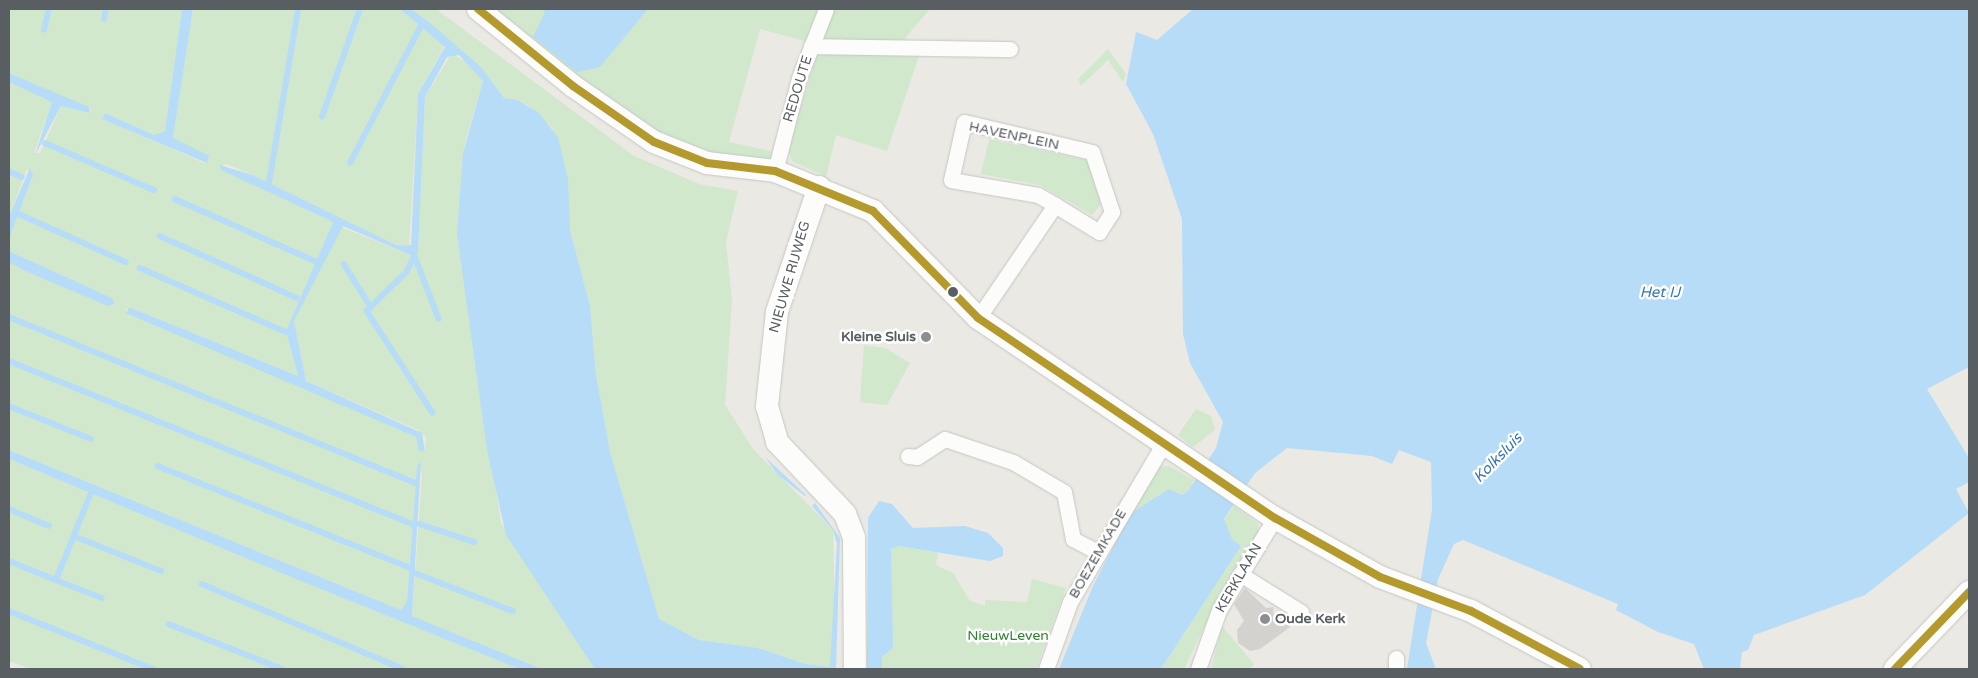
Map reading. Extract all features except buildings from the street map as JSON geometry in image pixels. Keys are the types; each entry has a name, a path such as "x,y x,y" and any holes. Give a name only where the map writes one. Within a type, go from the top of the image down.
{"street":[{"path":"478,9 573,86 654,142 707,163 775,171 818,187 884,219 978,318 1275,518 1380,578 1441,599 1580,669"},
{"name":"REDOUTE","path":"775,171 811,46 826,9"},
{"path":"811,46 1010,49"},
{"name":"HAVENPLEIN","path":"964,122 1092,152 1112,212 1099,232 1055,205 1038,195 950,180 964,122"},
{"name":"NIEUWE RIJWEG","path":"818,187 777,312 767,406 778,442 845,514 854,538 855,669"},
{"path":"978,318 1055,205"},
{"path":"908,456 917,457 945,439 1014,462 1064,492 1073,539 1097,552"},
{"name":"BOEZEMKADE","path":"1046,669 1070,602 1097,552 1163,444"},
{"name":"KERKLAAN","path":"1198,669 1220,610 1275,518"},
{"path":"1240,574 1301,612"},
{"path":"1895,669 1969,592"}],"green space":[{"path":"9,9 182,9 165,131 154,135 105,113 102,118 204,163 209,159 173,138 193,9 400,9 445,45 418,94 409,247 398,246 253,175 226,164 219,168 333,222 286,331 298,376 129,307 125,311 416,437 425,452 426,437 416,429 306,381 294,321 341,227 413,256 418,249 425,97 452,53 476,69 483,81 465,142 457,234 501,523 595,669 542,669 412,616 422,474 417,466 407,601 401,610 9,450 9,262 108,306 115,304 112,298 9,251 9,239 33,175 27,169 9,216 9,82 52,102 34,153 40,153 61,106 90,113 91,109 9,73"},
{"path":"411,9 436,9 634,156 699,184 738,191 726,242 732,300 725,405 753,449 833,530 835,625 830,667 805,664 758,648 699,640 659,619 610,452 596,374 590,306 570,230 553,129 528,105 504,98 482,68"},
{"path":"489,9 821,9 805,41 760,29 729,142 775,152 772,160 725,157 678,143 630,117"},
{"path":"831,9 930,9 894,51 920,53 887,151 836,135 826,177 792,161 788,149"},
{"path":"1108,49 1126,74 1123,82 1108,60 1081,86 1078,79"},
{"path":"989,139 1087,160 1101,204 1092,215 1040,185 981,174"},
{"path":"864,345 885,348 910,363 887,405 860,402"},
{"path":"1196,409 1211,416 1215,430 1193,447 1178,435"},
{"path":"9,459 286,575 519,669 31,669 9,661"},
{"path":"1169,466 1194,480 1188,491 1182,495 1169,489 1131,513 1158,467"},
{"path":"1234,506 1258,523 1258,537 1221,593 1184,669 1161,669 1241,546 1232,539 1224,520"},
{"name":"NieuwLeven","path":"899,546 938,553 936,565 953,573 970,601 985,606 985,600 1027,602 1032,579 1066,588 1036,669 882,669 882,657 893,648 888,556 891,549"},
{"path":"1222,626 1254,664 1250,669 1211,669"}],"water":[{"path":"182,9 193,9 173,138 209,156 207,163 102,119 105,113 154,135 165,131"},
{"path":"400,9 411,9 430,23 482,68 504,98 517,100 538,112 558,137 568,179 570,230 590,306 596,374 610,452 659,619 699,640 758,648 805,664 830,667 837,544 833,530 812,506 815,503 840,538 836,669 595,669 506,535 487,450 457,234 463,153 483,81 459,55 447,57 425,97 418,253 413,256 343,226 294,321 306,381 422,433 425,452 419,450 416,437 126,313 129,307 298,376 286,331 333,222 221,170 219,165 253,175 398,246 411,245 418,94 445,47"},
{"path":"542,9 648,9 600,67 577,72 533,37 545,12"},
{"name":"Het IJ","path":"1193,9 1969,9 1969,367 1927,389 1969,458 1969,482 1956,489 1969,513 1865,595 1754,635 1748,650 1742,652 1740,669 1704,669 1694,644 1658,632 1616,610 1618,604 1463,540 1454,544 1438,579 1426,643 1436,669 1407,669 1432,509 1431,462 1399,450 1392,464 1372,456 1287,448 1255,473 1224,519 1232,539 1241,546 1161,669 1059,669 1093,586 1131,513 1169,489 1182,495 1188,491 1216,448 1223,422 1190,363 1183,334 1182,219 1153,134 1126,84 1136,32 1157,40"},
{"path":"9,73 89,107 90,113 61,106 35,155 52,102 9,82"},
{"path":"30,168 33,175 9,239 9,216"},
{"path":"9,251 112,298 115,304 108,306 23,270 9,262"},
{"path":"9,450 401,610 407,601 417,466 421,462 412,616 542,669 519,669 286,575 9,459"},
{"path":"765,457 806,495 778,475"},
{"path":"879,501 892,504 913,528 965,526 988,533 1003,548 1003,556 990,561 899,546 891,549 893,648 882,657 882,669 867,669 868,518"}],"waterway":[{"path":"44,30 49,9"},
{"path":"104,19 106,9"},
{"path":"269,183 298,9"},
{"path":"322,117 360,9"},
{"path":"350,163 421,26"},
{"path":"45,143 154,190"},
{"path":"9,171 22,177"},
{"path":"175,199 315,261"},
{"path":"19,214 126,262"},
{"path":"160,236 297,298"},
{"path":"415,256 407,272 367,311 433,413"},
{"path":"415,256 439,319"},
{"path":"344,264 371,307"},
{"path":"140,268 286,332"},
{"path":"9,317 416,483"},
{"path":"9,361 413,524"},
{"path":"9,406 91,439"},
{"path":"158,466 410,568"},
{"path":"9,561 56,580 91,493"},
{"path":"9,509 49,526"},
{"path":"420,524 474,542"},
{"path":"74,536 161,571"},
{"path":"415,573 513,611"},
{"path":"56,580 102,598"},
{"path":"202,584 403,669"},
{"path":"9,611 153,669"},
{"path":"169,624 282,669"}],"transit line":[{"path":"478,9 573,86 654,142 707,163 775,171 873,211 978,318 1275,518 1380,577 1471,611 1580,669"},
{"path":"1895,669 1969,592"}],"place":[{"name":"Kleine Sluis","path":"926,337"},
{"name":"Oude Kerk","path":"1265,619"}],"water label":[{"name":"Kolksluis","path":"1498,458"}]}
